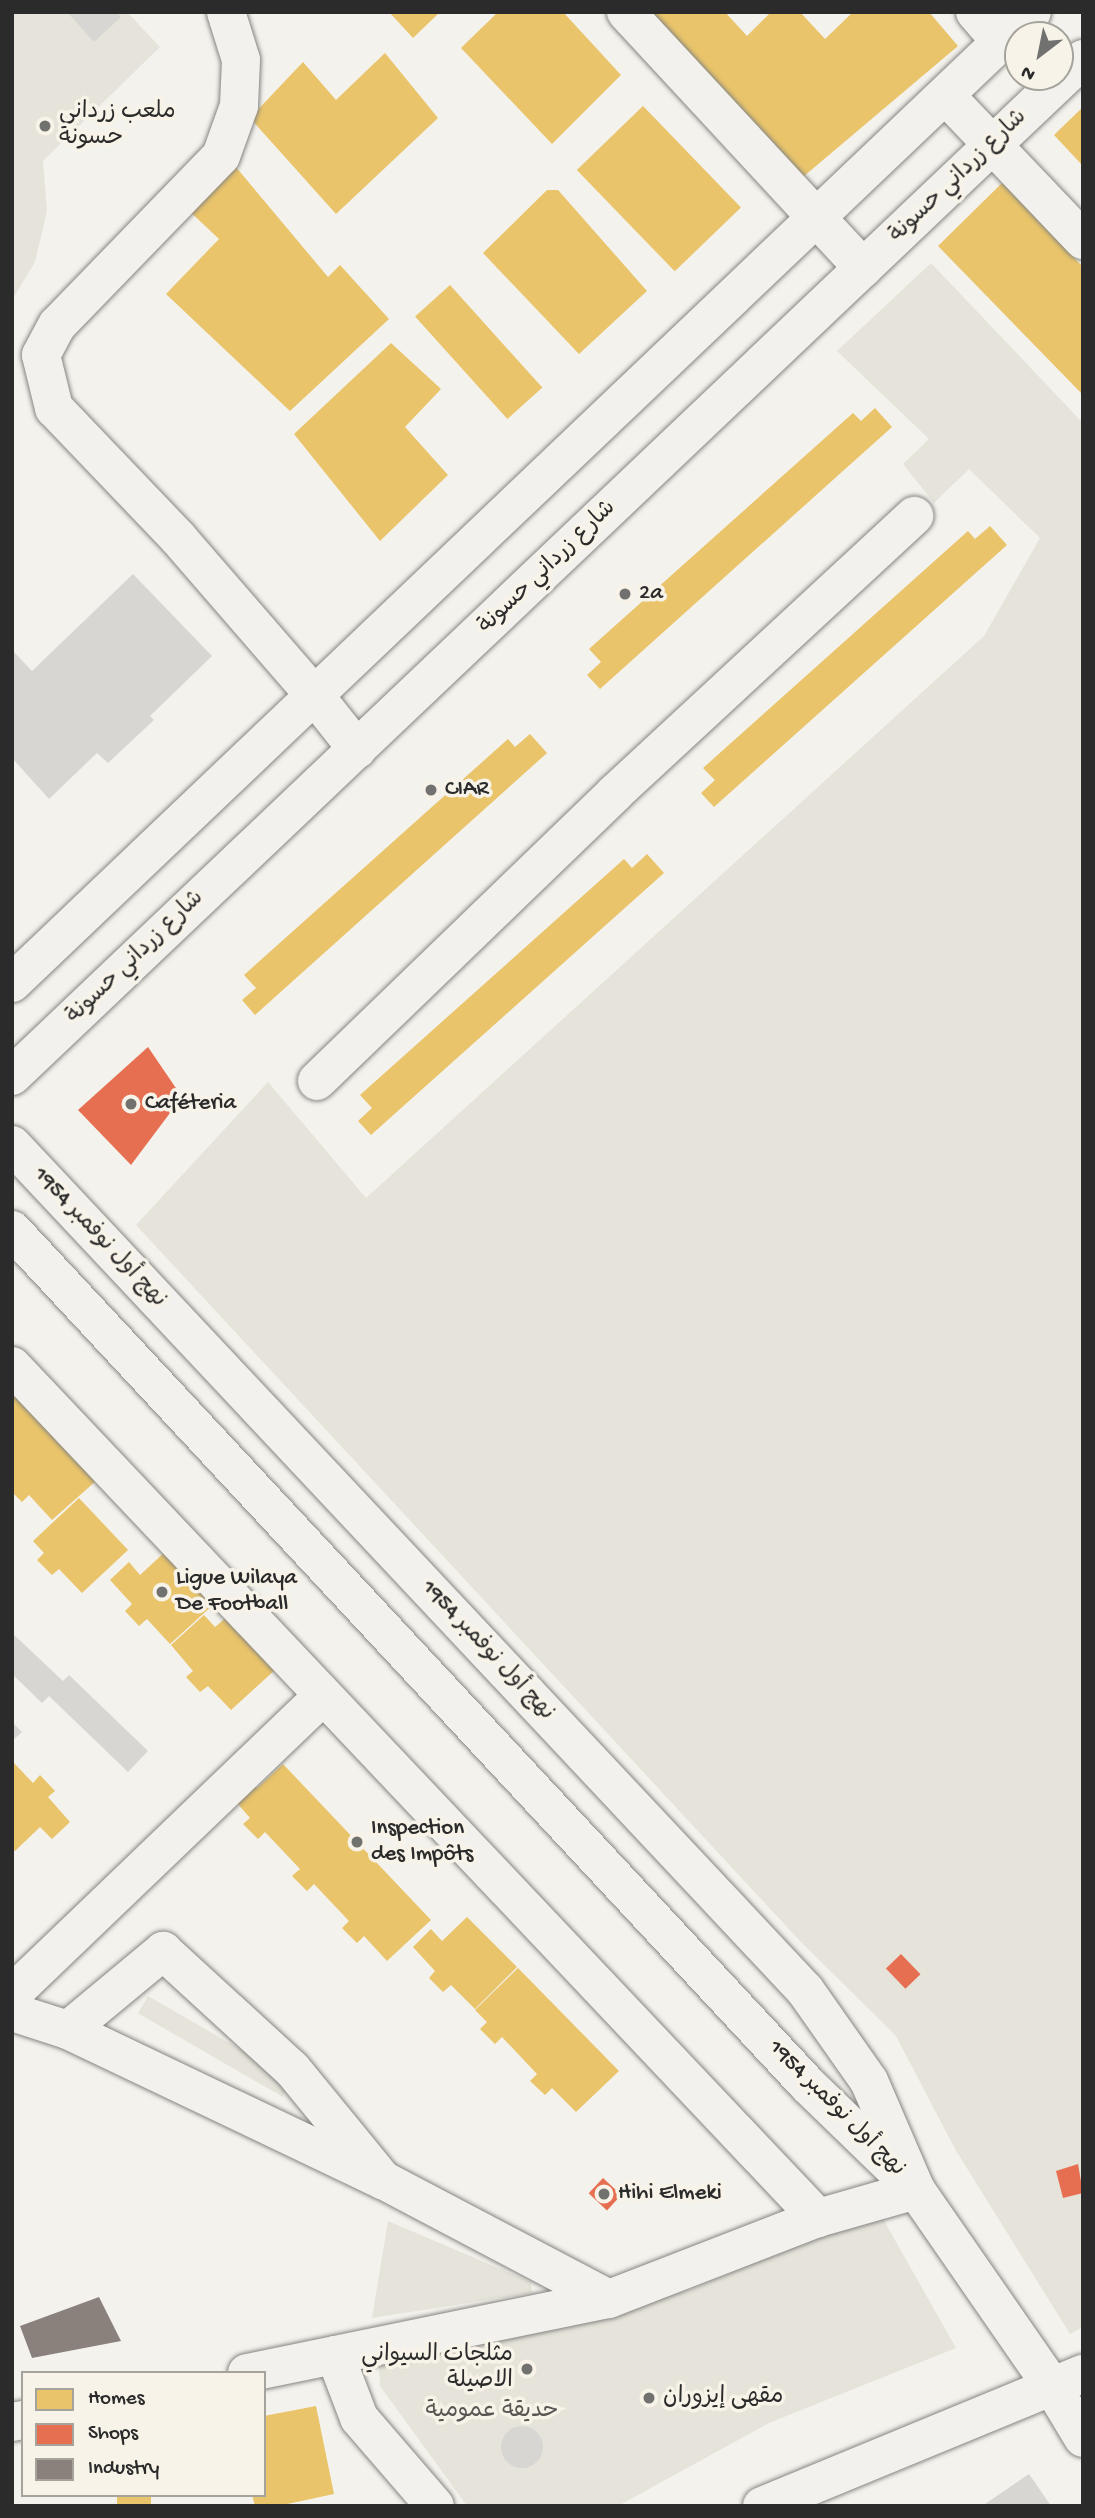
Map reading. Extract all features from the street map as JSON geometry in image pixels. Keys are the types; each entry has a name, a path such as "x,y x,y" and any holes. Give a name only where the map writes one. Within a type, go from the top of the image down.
{"main road":[{"path":"226,12 241,60 239,107 221,156 57,324 41,355 54,408 179,539 315,696 357,749"},
{"path":"626,12 863,268"},
{"path":"975,12 1001,42"},
{"path":"12,983 1032,12"},
{"name":"شارع زرداني حسونة","path":"12,1076 1083,59"},
{"path":"946,96 1083,240"},
{"path":"317,1081 615,793 914,516"},
{"name":"نهج أول نوفمبر 1954","path":"12,1145 805,1990 869,2081 916,2190"},
{"name":"نهج أول نوفمبر 1954","path":"12,1230 808,2085 916,2190 1068,2381 1083,2438"},
{"path":"12,1366 818,2218"},
{"path":"12,1994 323,1696"},
{"path":"68,2030 163,1951 292,2069 383,2180"},
{"path":"12,2012 68,2030 383,2180 609,2298"},
{"path":"257,2371 609,2298 818,2218 916,2190"},
{"path":"335,2355 359,2418 435,2506"},
{"path":"762,2506 1068,2381"}],"green space":[{"name":"ملعب زرداني حسونة","path":"12,12 127,12 160,47 43,161 47,211 35,262 12,300"},
{"path":"931,263 1083,423 1083,2327 1070,2334 955,2149 896,2036 800,1941 136,1225 268,1082 366,1198 984,636 1040,538 969,469 934,503 903,464 929,439 837,351"},
{"path":"148,1996 293,2080 283,2097 138,2013"},
{"name":"حديقة عمومية","path":"878,2210 956,2348 769,2423 618,2506 467,2506 380,2386 378,2354 688,2291"},
{"path":"388,2221 531,2282 532,2293 372,2318"}],"building: Homes":[{"path":"389,12 440,12 413,38"},
{"path":"498,12 563,12 621,75 552,144 461,48"},
{"path":"643,12 725,12 747,36 771,12 800,12 825,39 853,12 929,12 958,46 797,182"},
{"path":"385,53 438,118 336,214 250,118 303,62 336,100"},
{"path":"643,106 741,207 675,271 577,170"},
{"path":"1083,107 1083,166 1054,135"},
{"path":"235,166 328,277 340,265 389,319 290,411 166,294 219,239 186,208"},
{"path":"1002,183 1083,267 1083,395 938,246"},
{"path":"547,190 558,190 647,291 579,354 483,253"},
{"path":"450,285 542,388 507,419 415,316"},
{"path":"391,343 441,389 405,427 448,475 380,541 294,434"},
{"path":"875,408 892,427 600,689 587,675 601,662 589,649 853,413 861,421"},
{"path":"990,526 1007,545 714,807 701,793 715,780 703,768 968,531 975,539"},
{"path":"530,734 547,753 255,1015 242,1000 256,988 244,975 508,739 515,747"},
{"path":"647,854 664,873 371,1135 358,1121 372,1108 360,1095 624,859 632,868"},
{"path":"12,1388 97,1480 52,1520 29,1495 22,1502 12,1492"},
{"path":"79,1498 128,1550 82,1593 59,1569 52,1575 37,1560 44,1553 33,1541"},
{"name":"Ligue Wilaya De Football","path":"166,1551 214,1604 170,1644 147,1619 139,1626 125,1611 132,1604 110,1580 129,1562 140,1575"},
{"path":"204,1615 215,1627 227,1617 275,1670 231,1710 208,1686 200,1692 186,1677 193,1671 171,1645"},
{"path":"12,1761 33,1783 40,1775 55,1791 48,1797 70,1822 52,1839 40,1827 15,1851 12,1848"},
{"path":"283,1764 431,1920 387,1961 364,1936 357,1943 342,1928 349,1921 314,1884 307,1891 292,1876 300,1869 265,1832 258,1839 243,1824 250,1818 231,1796 249,1779 257,1788"},
{"path":"467,1917 517,1967 475,2009 451,1985 443,1992 429,1978 435,1971 413,1947 431,1929 442,1941"},
{"path":"518,1968 619,2071 576,2112 552,2088 545,2095 530,2081 537,2074 502,2037 495,2044 480,2029 487,2022 475,2010"},
{"path":"316,2406 334,2494 278,2506 255,2506 253,2497 266,2497 266,2416"},
{"path":"117,2497 151,2497 151,2506 117,2506"}],"building: Shops":[{"name":"Caféteria","path":"148,1047 182,1097 131,1165 78,1110"},
{"path":"901,1954 920,1974 905,1989 886,1969"},
{"path":"1078,2164 1083,2193 1063,2198 1056,2171"},
{"name":"Hihi Elmeki","path":"603,2178 621,2195 607,2210 589,2193"}],"building: Industry":[{"path":"99,2297 121,2341 32,2358 20,2326"}],"building: Other":[{"path":"67,12 116,12 121,17 94,42"},
{"path":"133,574 212,656 150,716 154,720 108,763 97,753 49,799 12,758 12,650 32,671"},
{"path":"12,1633 63,1681 69,1675 148,1751 128,1772 49,1696 42,1703 12,1674"},
{"path":"12,1722 22,1732 12,1741"},
{"path":"522,2426 537,2432 543,2447 537,2462 522,2468 507,2462 501,2447 507,2432"},
{"path":"1029,2474 1051,2506 982,2506"}],"place":[{"name":"ملعب زرداني حسونة","path":"45,126"},
{"name":"2a","path":"625,594"},
{"name":"CIAR","path":"431,790"},
{"name":"Caféteria","path":"131,1104"},
{"name":"Ligue Wilaya De Football","path":"162,1592"},
{"name":"Inspection des Impôts","path":"357,1842"},
{"name":"Hihi Elmeki","path":"604,2194"},
{"name":"مثلجات السيواني الاصيلة","path":"527,2369"},
{"name":"مقهى إيزوران","path":"649,2398"}]}
